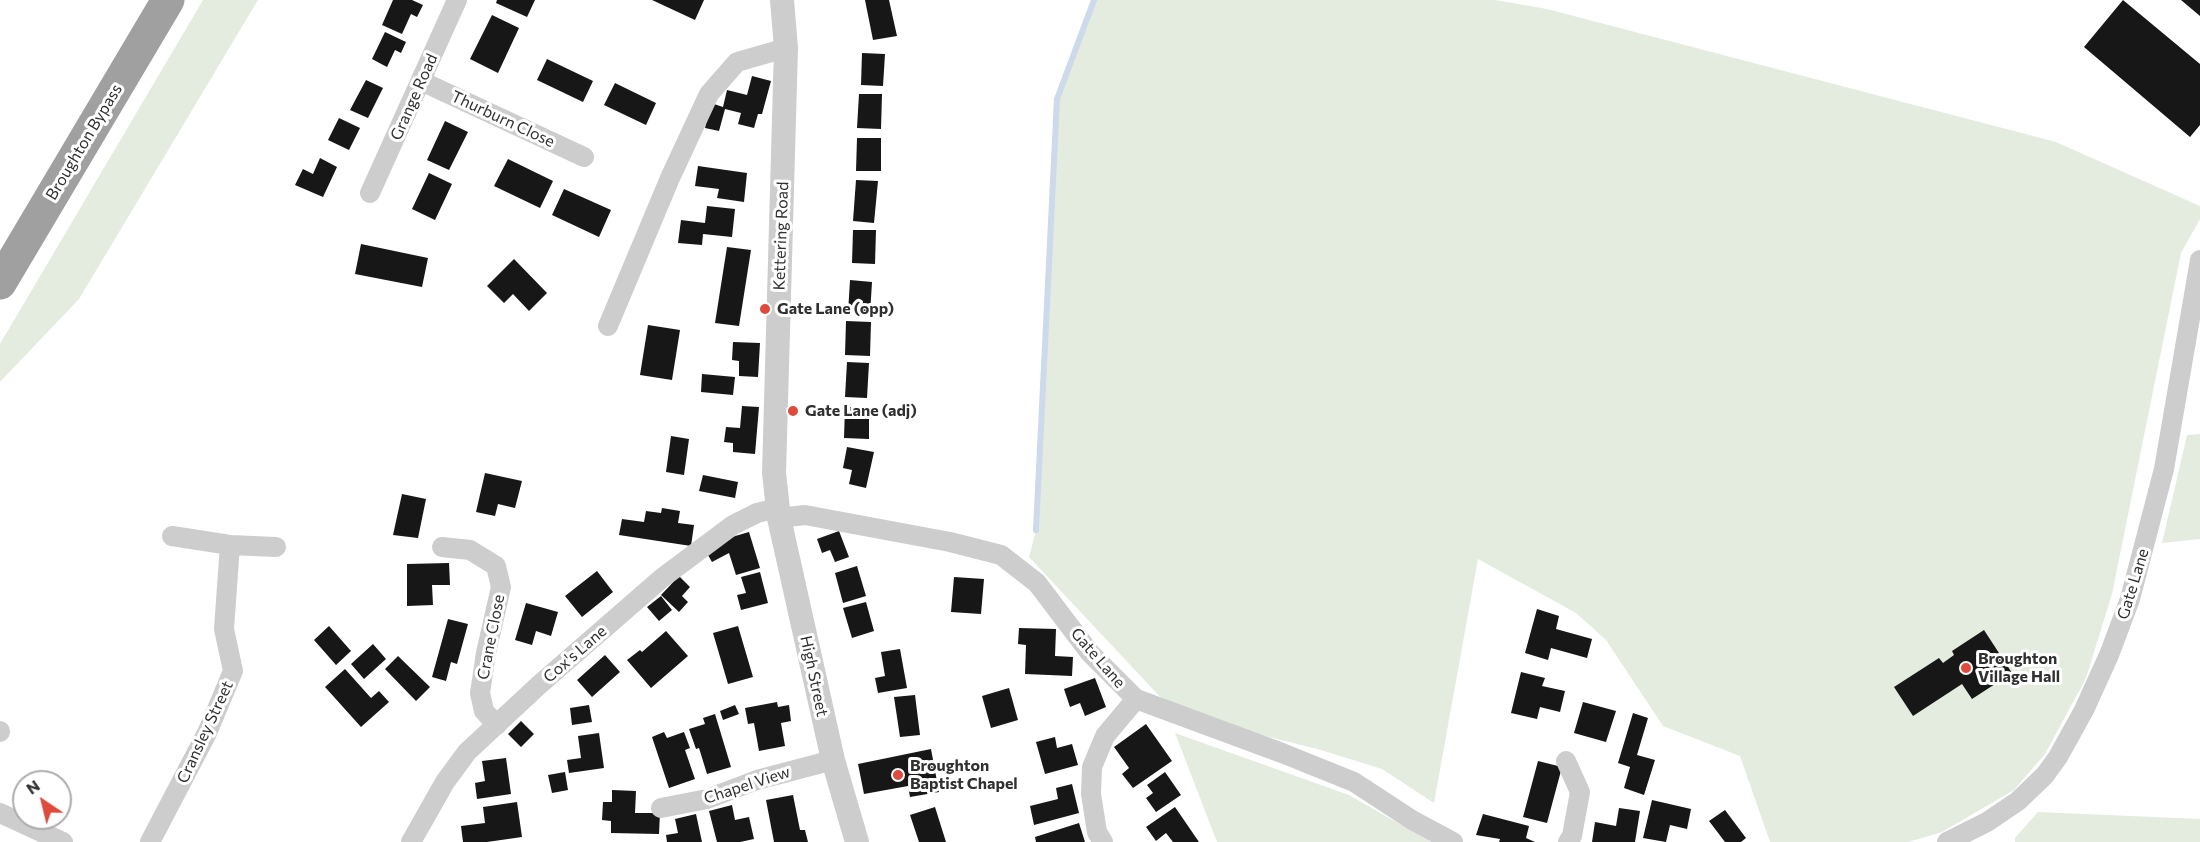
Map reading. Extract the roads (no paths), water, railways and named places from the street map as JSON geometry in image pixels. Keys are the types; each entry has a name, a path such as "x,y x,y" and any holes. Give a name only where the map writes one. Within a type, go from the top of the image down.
{"highway":[{"name":"Broughton Bypass","path":"0,283 168,0"}],"street":[{"name":"Grange Road","path":"370,193 457,0"},
{"name":"Kettering Road","path":"778,513 774,473 786,48 782,0"},
{"path":"608,326 708,94 737,62 786,48"},
{"name":"Thurburn Close","path":"421,81 584,158"},
{"name":"Gate Lane","path":"1947,842 1987,822 2018,801 2045,775 2058,757 2084,710 2109,655 2130,599 2164,469 2200,260"},
{"name":"Cox's Lane","path":"411,842 445,782 467,752 497,725 662,578 733,525 757,513 778,513"},
{"name":"Gate Lane","path":"778,513 805,515 950,542 1001,555 1037,583 1090,653 1136,699 1354,782 1412,820 1453,842"},
{"name":"High Street","path":"778,513 832,760 857,842"},
{"path":"172,536 230,545 276,547"},
{"name":"Cransley Street","path":"150,842 207,733 233,671 224,629 230,545"},
{"name":"Crane Close","path":"442,547 470,550 496,566 501,587 486,653 480,693 484,711 497,725"},
{"path":"1103,842 1097,832 1091,794 1092,767 1106,736 1136,699"},
{"name":"Chapel View","path":"661,808 707,799 757,780 832,760"},
{"path":"1566,761 1580,792 1572,836 1568,842"},
{"path":"0,813 63,842"}],"waterway":[{"path":"1036,530 1057,99 1094,0"}],"place":[{"name":"Gate Lane (opp)","path":"765,309"},
{"name":"Gate Lane (adj)","path":"793,411"},
{"name":"Broughton Village Hall","path":"1966,668"},
{"name":"Broughton Baptist Chapel","path":"898,775"}]}
